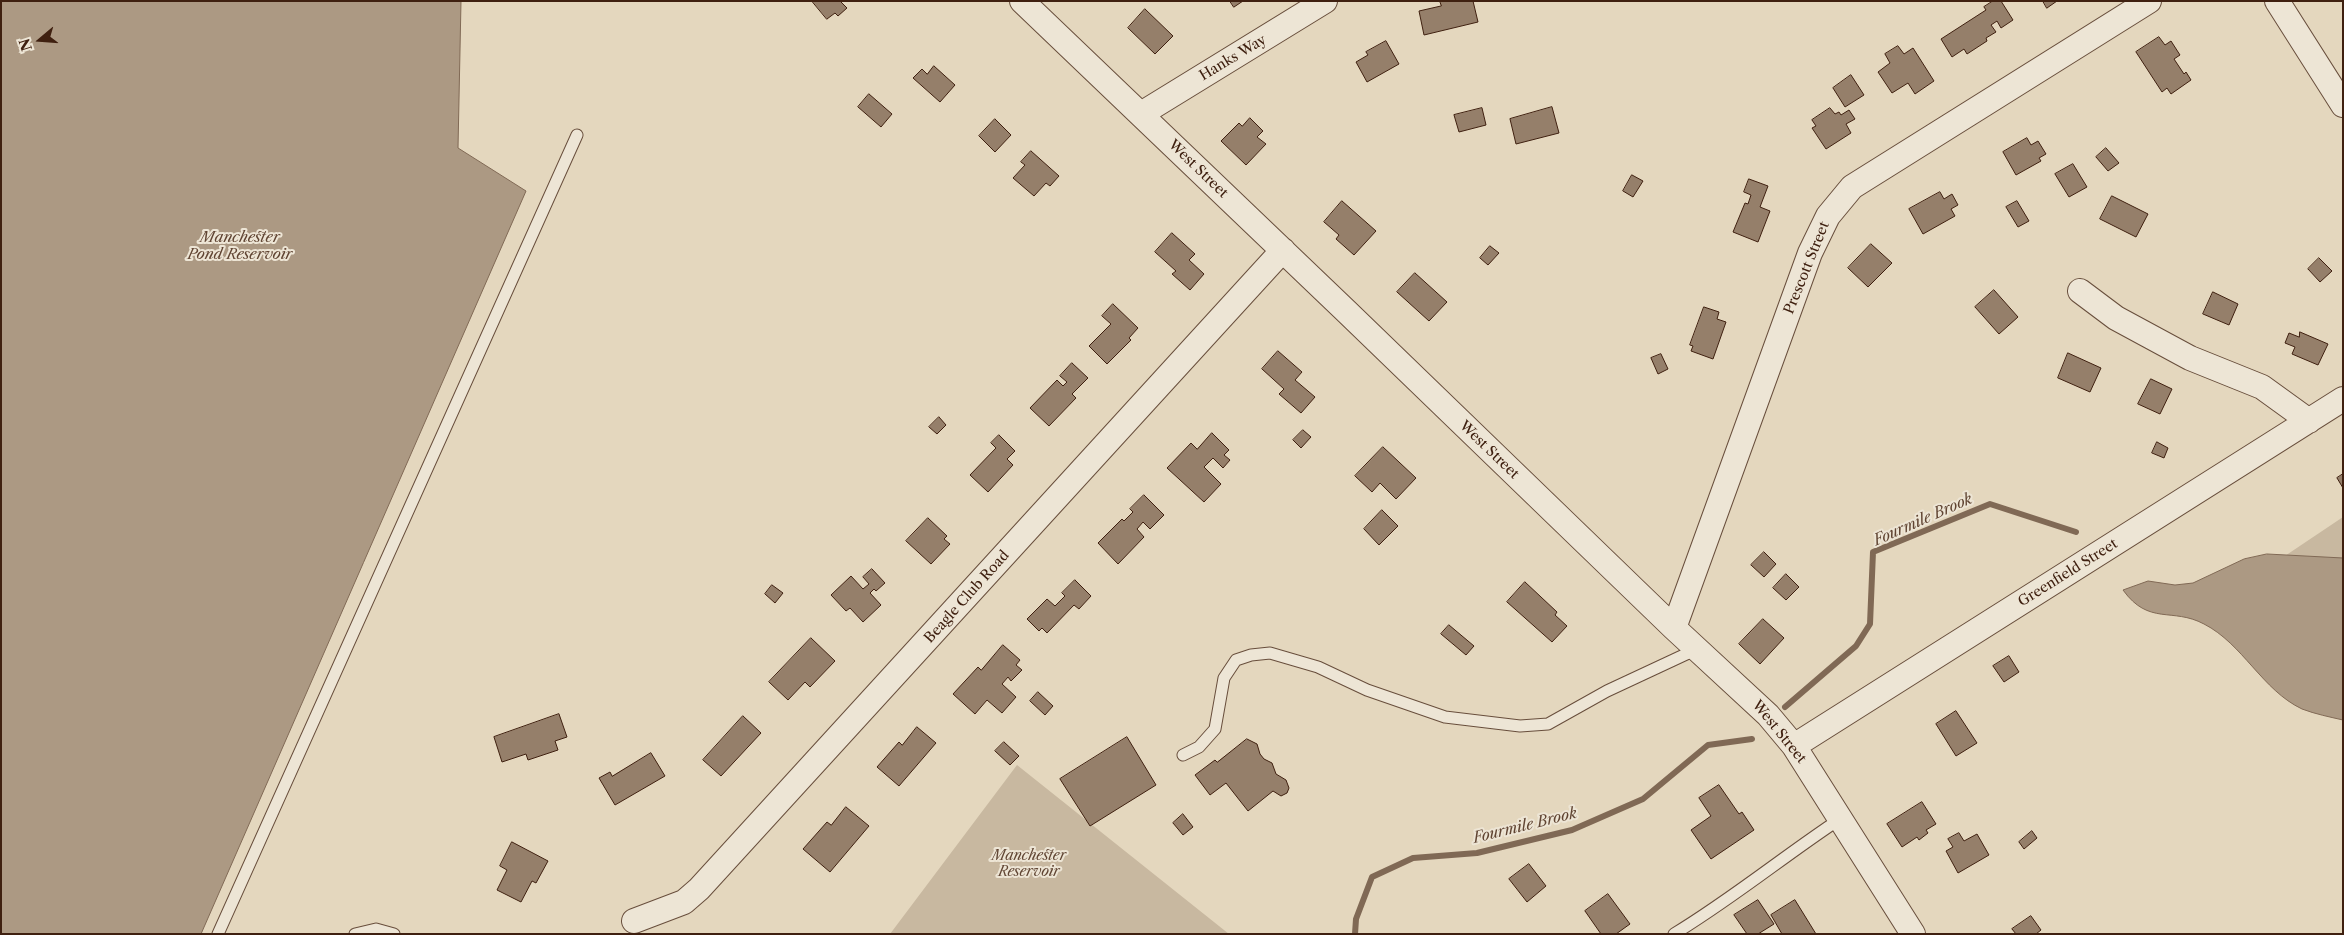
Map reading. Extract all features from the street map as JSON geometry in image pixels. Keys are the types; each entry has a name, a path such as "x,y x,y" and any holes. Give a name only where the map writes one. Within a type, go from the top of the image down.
{"street":[{"name":"West Street","path":"1022,1 1674,628 1768,715 1794,746 1913,934"},
{"name":"Hanks Way","path":"1141,114 1325,1"},
{"name":"Prescott Street","path":"1674,628 1810,253 1828,216 1852,187 2149,1"},
{"path":"2276,1 2343,105"},
{"name":"Beagle Club Road","path":"634,928 675,906 700,889 1283,250"},
{"path":"2080,291 2116,318 2190,358 2262,387 2309,421"},
{"name":"Greenfield Street","path":"1794,746 2343,399"}],"lane":[{"path":"218,934 577,135"},
{"path":"1183,755 1199,747 1215,729 1224,678 1236,660 1251,655 1270,653 1318,667 1367,690 1445,717 1520,726 1548,724 1607,691 1697,649"},
{"path":"1674,934 1709,913 1785,855 1840,819"},
{"path":"354,934 376,930 394,934"}],"green space":[{"path":"2343,517 2343,570 2264,570"},
{"name":"Manchester Reservoir","path":"1017,765 1229,934 890,934"}],"water":[{"name":"Manchester Pond Reservoir","path":"1,1 461,1 458,148 526,191 201,934 1,934"},
{"path":"2267,554 2343,558 2343,720 2307,711 2288,701 2275,691 2230,643 2204,624 2192,619 2161,614 2142,608 2123,590 2148,581 2175,585 2193,583 2244,559"}],"building":[{"path":"812,1 840,1 847,8 838,16 835,13 827,19"},
{"path":"1230,1 1243,1 1234,7"},
{"path":"1440,1 1473,1 1478,22 1424,35 1419,11 1441,6"},
{"path":"1993,1 2001,1 2013,20 2001,28 1997,21 1991,25 1996,32 1986,38 1987,41 1967,54 1964,49 1952,57 1941,39 1986,10 1984,7"},
{"path":"2043,1 2057,1 2047,8"},
{"path":"1145,9 1173,36 1155,54 1128,28"},
{"path":"2159,37 2165,45 2171,41 2180,55 2174,59 2184,74 2186,72 2191,80 2171,94 2167,88 2162,92 2136,52"},
{"path":"1386,41 1399,64 1367,82 1356,62 1368,55 1366,52"},
{"path":"1898,46 1904,54 1913,48 1934,81 1915,94 1908,83 1892,93 1878,72 1890,63 1885,54"},
{"path":"934,66 955,85 940,102 913,78 922,69 927,74"},
{"path":"1851,75 1864,95 1845,107 1833,88"},
{"path":"869,94 892,114 881,127 858,107"},
{"path":"1552,107 1559,133 1516,144 1510,119"},
{"path":"1482,108 1486,125 1459,132 1454,115"},
{"path":"1830,108 1835,114 1839,112 1841,115 1849,110 1855,119 1846,124 1851,133 1826,149 1812,128 1816,126 1812,120"},
{"path":"1250,118 1263,131 1257,137 1266,144 1246,165 1221,141 1239,123 1242,126"},
{"path":"995,119 1011,135 995,152 979,136"},
{"path":"2027,138 2031,145 2038,141 2046,154 2039,158 2041,161 2016,175 2003,152"},
{"path":"2106,148 2119,163 2108,171 2096,157"},
{"path":"1031,151 1059,176 1050,186 1046,183 1034,196 1013,178 1025,165 1021,162"},
{"path":"2073,164 2087,187 2069,197 2055,174"},
{"path":"1632,175 1643,181 1633,197 1623,191"},
{"path":"1749,179 1768,186 1760,207 1770,211 1758,242 1733,232 1745,203 1748,204 1751,195 1744,192"},
{"path":"1940,192 1944,199 1952,194 1958,205 1951,209 1955,216 1923,234 1909,209"},
{"path":"2112,196 2148,214 2136,237 2100,219"},
{"path":"1342,201 1376,231 1354,255 1336,239 1339,235 1324,222"},
{"path":"2017,201 2029,221 2018,227 2006,207"},
{"path":"1172,233 1195,254 1189,260 1204,274 1190,290 1172,274 1176,271 1155,252"},
{"path":"1871,244 1892,263 1868,287 1848,268"},
{"path":"1490,246 1499,253 1488,265 1480,258"},
{"path":"2319,258 2332,271 2320,282 2308,269"},
{"path":"1415,273 1447,302 1429,321 1397,292"},
{"path":"1994,290 2018,317 1999,334 1975,307"},
{"path":"2213,292 2238,304 2229,325 2203,314"},
{"path":"1113,304 1138,328 1129,338 1131,340 1107,364 1089,346 1111,324 1102,316"},
{"path":"1704,307 1719,312 1717,319 1726,322 1713,359 1691,351 1693,346 1690,345"},
{"path":"2300,332 2328,344 2318,365 2292,354 2295,347 2285,343 2289,333 2299,337"},
{"path":"1278,351 1302,372 1295,380 1315,397 1301,413 1279,394 1284,389 1262,369"},
{"path":"2068,353 2101,368 2090,392 2058,378"},
{"path":"1661,354 1668,369 1658,374 1651,358"},
{"path":"1072,363 1088,378 1072,394 1076,398 1049,426 1030,408 1057,380 1063,386 1067,382 1060,376"},
{"path":"2151,379 2172,389 2160,414 2138,404"},
{"path":"939,417 946,425 937,434 929,427"},
{"path":"1303,430 1311,437 1301,448 1293,440"},
{"path":"1212,433 1229,450 1224,455 1230,460 1223,468 1213,458 1204,467 1221,484 1204,502 1167,468 1191,443 1197,449"},
{"path":"999,435 1015,451 1007,459 1013,465 988,492 970,475 996,448 991,443"},
{"path":"2157,442 2168,448 2164,458 2152,453"},
{"path":"1383,447 1416,478 1396,499 1380,483 1372,492 1355,476"},
{"path":"2343,474 2343,488 2337,478"},
{"path":"1144,495 1164,515 1150,529 1143,522 1137,529 1144,537 1118,564 1098,543 1122,519 1124,521 1133,512 1130,509"},
{"path":"1382,510 1398,526 1379,545 1364,529"},
{"path":"928,518 947,536 944,539 950,544 931,564 906,541"},
{"path":"1764,552 1776,564 1764,577 1751,565"},
{"path":"872,569 885,583 876,591 874,589 870,593 881,605 863,622 850,608 846,611 831,595 851,576 863,589 869,584 863,577"},
{"path":"1786,574 1799,587 1786,600 1773,588"},
{"path":"1075,580 1091,596 1079,609 1074,605 1047,633 1042,628 1039,631 1027,619 1047,599 1055,606 1065,596 1062,593"},
{"path":"1525,582 1557,612 1555,615 1567,626 1552,642 1507,602"},
{"path":"772,585 783,593 775,603 765,594"},
{"path":"1763,619 1784,638 1760,664 1739,644"},
{"path":"1449,625 1474,646 1466,655 1441,634"},
{"path":"811,638 835,661 810,687 805,682 788,700 769,682"},
{"path":"1003,645 1020,660 1016,665 1022,670 1011,681 1008,677 1002,684 1016,697 1002,713 987,700 975,714 953,694 978,667 981,670"},
{"path":"2009,656 2019,672 2004,682 1993,666"},
{"path":"1038,692 1053,706 1045,715 1030,701"},
{"path":"1956,711 1977,743 1956,756 1936,724"},
{"path":"559,714 567,737 555,741 558,750 528,760 526,754 502,762 494,737"},
{"path":"743,716 761,733 721,776 703,760"},
{"path":"917,727 936,743 899,786 877,767 899,742 902,745"},
{"path":"1127,737 1156,785 1090,826 1060,779"},
{"path":"1247,739 1257,744 1260,754 1264,759 1272,763 1276,774 1286,780 1289,788 1287,793 1281,796 1273,791 1248,811 1226,783 1210,795 1195,775 1215,760 1217,762"},
{"path":"1004,742 1019,756 1010,765 995,751"},
{"path":"651,753 665,776 615,805 599,778 610,772 612,776"},
{"path":"1719,785 1739,814 1742,812 1754,830 1711,859 1691,830 1711,816 1699,798"},
{"path":"1922,802 1936,824 1926,830 1928,833 1919,840 1917,837 1902,847 1887,824"},
{"path":"846,807 869,826 830,872 803,849 827,822 831,825"},
{"path":"1183,814 1193,827 1183,835 1173,823"},
{"path":"2032,831 2037,838 2024,849 2019,842"},
{"path":"1959,833 1964,841 1977,834 1989,855 1958,873 1946,851 1953,847 1948,839"},
{"path":"512,842 548,861 536,883 532,881 521,902 497,890 507,870 500,866"},
{"path":"1529,864 1546,886 1527,902 1509,879"},
{"path":"1608,894 1630,924 1616,934 1601,934 1585,911"},
{"path":"1758,900 1774,924 1758,934 1747,934 1734,915"},
{"path":"1795,900 1816,934 1782,934 1771,915"},
{"path":"2031,916 2041,930 2036,934 2016,934 2012,929"}],"waterway":[{"name":"Fourmile Brook","path":"1785,707 1856,646 1870,624 1873,552 1990,504 2076,532"},
{"name":"Fourmile Brook","path":"1355,934 1356,919 1372,877 1413,858 1477,853 1572,830 1643,799 1708,745 1752,739"}]}
